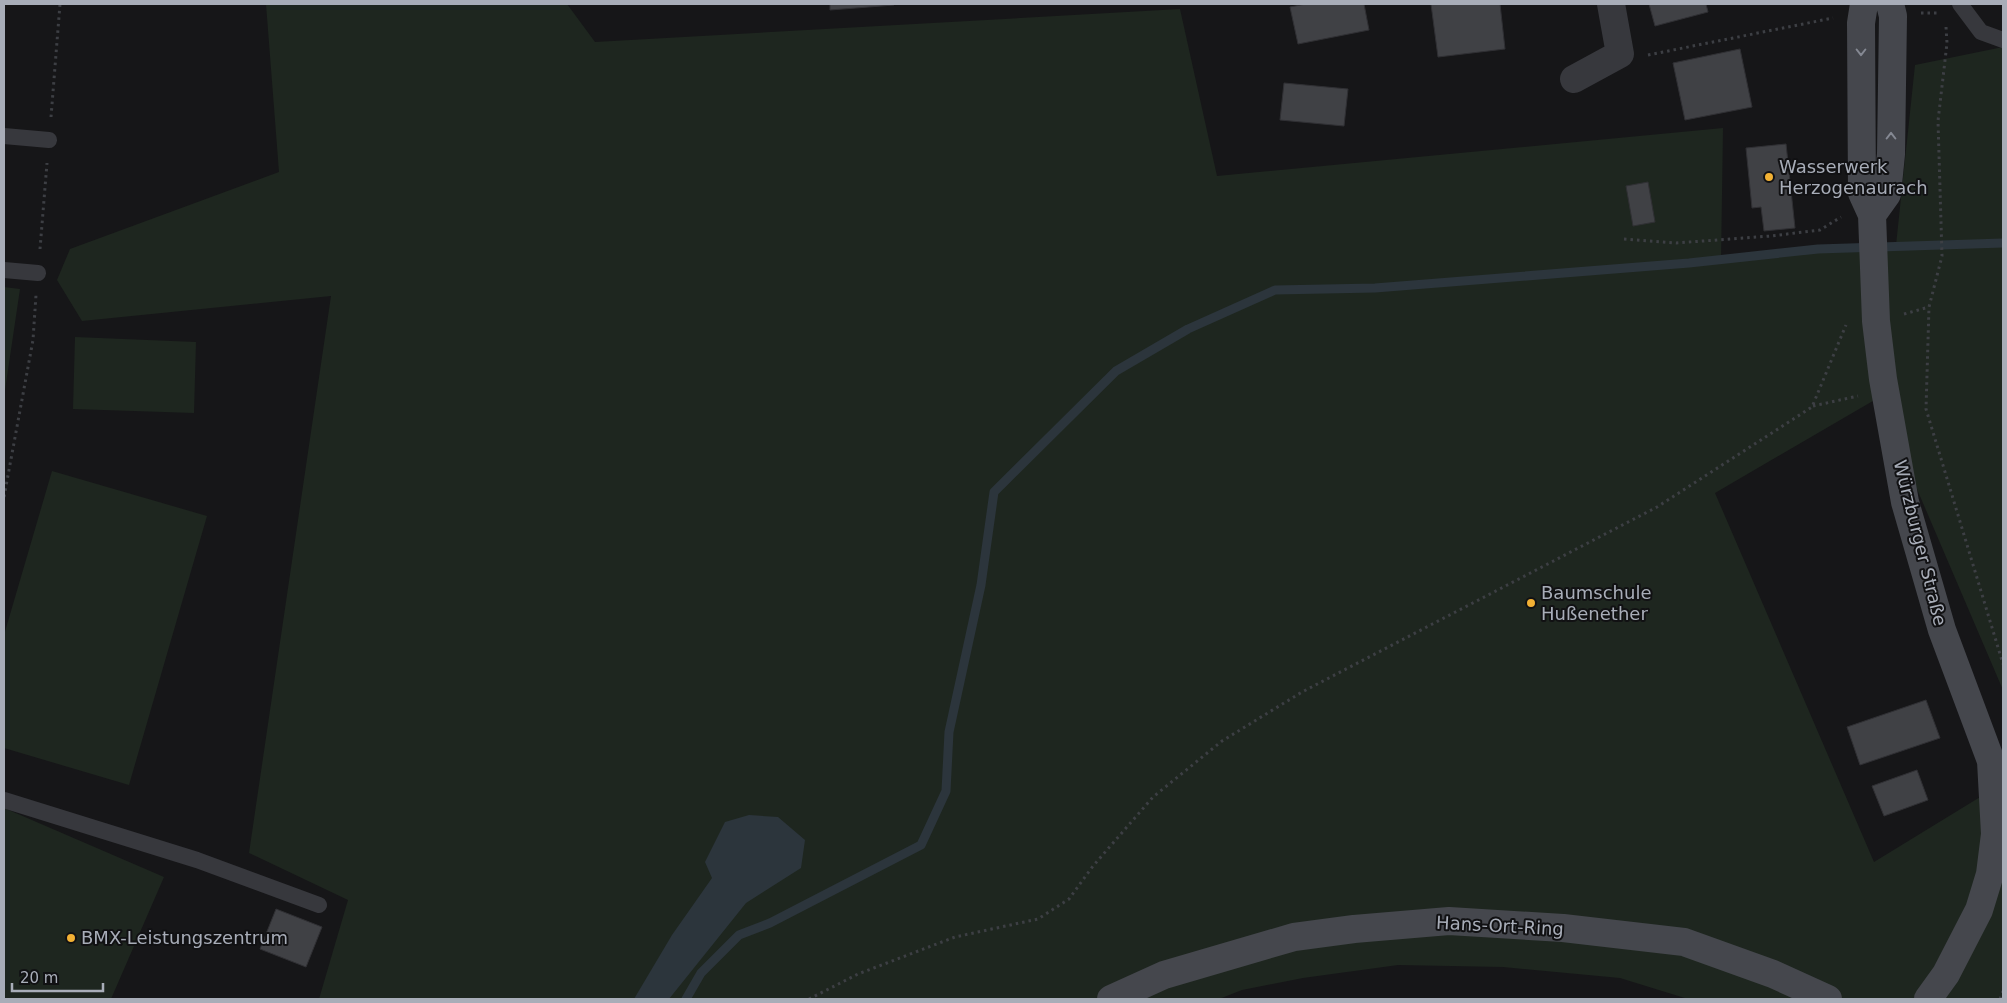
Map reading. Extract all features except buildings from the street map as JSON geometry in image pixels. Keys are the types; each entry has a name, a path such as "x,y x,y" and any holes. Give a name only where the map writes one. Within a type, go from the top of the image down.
{"street":[{"path":"1574,79 1620,54 1611,4"},
{"name":"Würzburger Straße","path":"1862,9 1862,193 1872,216 1876,321 1885,390 1905,502 1942,630 1992,761 1995,834 1990,874 1979,910 1946,974 1928,999"},
{"path":"1872,216 1887,194 1890,170 1891,10"},
{"name":"Hans-Ort-Ring","path":"1111,999 1164,974 1294,937 1354,929 1449,921 1563,928 1684,942 1773,974 1828,999"}],"lane":[{"path":"1960,4 1981,32 2003,40"},
{"path":"4,136 49,140"},
{"path":"4,270 38,273"},
{"path":"4,800 197,860 319,905"}],"path":[{"path":"1620,54 1635,57 1836,17 1846,18 1862,9"},
{"path":"1891,10 1901,13 1945,14"},
{"path":"1946,23 1946,43 1938,121 1942,256 1929,307 1926,338 1926,409 2003,664"},
{"path":"1624,239 1676,243 1771,236 1820,230 1842,217 1872,216"},
{"path":"1812,406 1845,326 1876,321 1929,307"},
{"path":"809,999 858,974 955,938 1038,919 1069,899 1093,866 1153,797 1222,741 1302,692 1657,507 1812,406 1885,390"},
{"path":"2000,999 2003,991"}],"shaded area":[{"path":"266,4 567,4 595,42 1180,9 1217,176 1723,128 1721,262 1896,245 1915,65 2003,47 2003,690 1878,398 1715,493 1874,862 2003,783 2003,999 1688,999 1620,978 1503,967 1398,965 1303,978 1242,990 1219,999 319,999 348,900 249,853 331,296 82,321 57,280 70,249 279,172"},
{"path":"4,287 20,289 4,397"},
{"path":"75,337 196,342 194,413 73,409"},
{"path":"52,471 207,516 129,785 4,748 4,635"},
{"name":"BMX-Leistungszentrum","path":"4,808 164,877 111,999 4,999"},
{"path":"749,815 778,817 805,840 801,868 746,903 669,999 634,999 672,935 712,878 705,862 725,822"}],"waterway":[{"path":"686,999 701,973 739,935 770,923 921,845 946,791 949,732 981,585 994,492 1116,371 1188,329 1275,290 1375,288 1689,263 1818,249 2003,243"}],"place":[{"name":"Wasserwerk Herzogenaurach","path":"1769,177"},
{"name":"Baumschule Hußenether","path":"1531,603"},
{"name":"BMX-Leistungszentrum","path":"71,938"}]}
